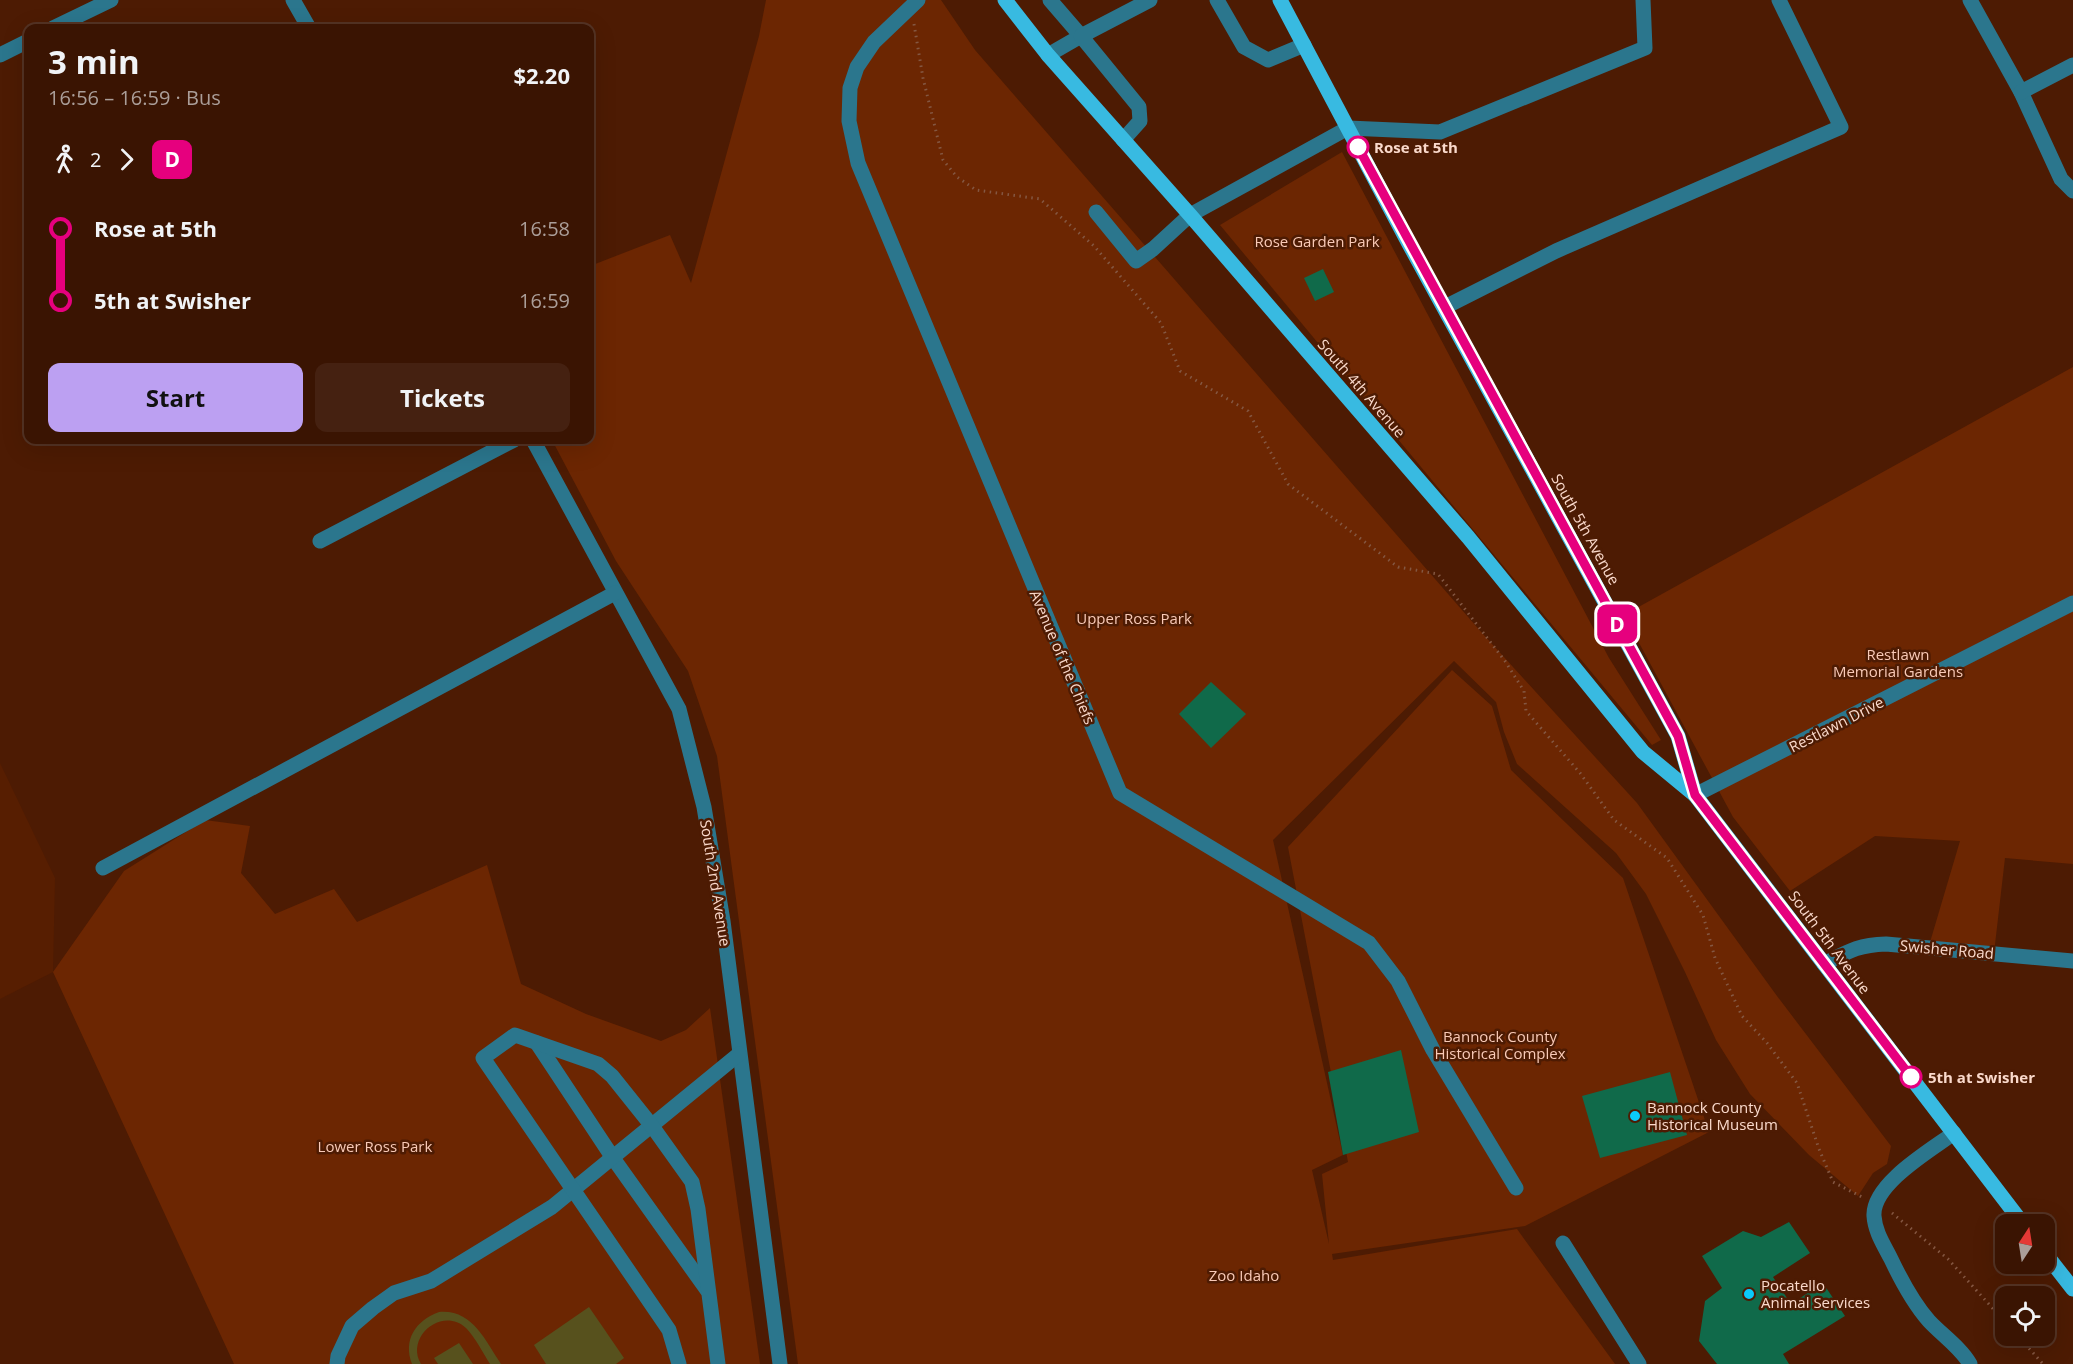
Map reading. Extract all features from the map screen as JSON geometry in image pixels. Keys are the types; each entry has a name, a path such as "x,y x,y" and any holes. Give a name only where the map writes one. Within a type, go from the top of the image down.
{"main road":[{"name":"South 4th Avenue","path":"1005,0 1047,55 1190,215 1468,537 1643,752 1695,795"},
{"name":"South 5th Avenue","path":"1280,0 1678,736 1695,795 2015,1214"},
{"path":"2055,1266 2073,1289"}],"street":[{"path":"61,24 111,0"},
{"path":"293,0 307,24"},
{"path":"1050,0 1139,107 1140,121 1124,140"},
{"path":"1047,55 1150,0"},
{"path":"1217,0 1244,47 1268,60 1304,45"},
{"path":"1096,212 1136,261 1153,249 1190,215 1348,128 1440,132 1645,48 1642,0"},
{"path":"1445,308 1556,251 1841,127 1779,0"},
{"path":"1970,0 2021,92 2061,179 2073,191"},
{"name":"Avenue of the Chiefs","path":"914,3 874,42 857,67 850,88 849,121 858,163 1120,793 1369,943 1398,981 1433,1050 1516,1188"},
{"path":"0,55 24,43"},
{"path":"2021,92 2073,65"},
{"path":"320,541 506,444"},
{"name":"South 2nd Avenue","path":"535,444 679,709 704,807 723,921 780,1364"},
{"path":"103,868 615,593"},
{"name":"Restlawn Drive","path":"1695,795 2073,603"},
{"name":"Swisher Road","path":"1824,964 1853,949 1866,945 1886,944 2073,962"},
{"path":"679,1364 669,1330 483,1058 515,1035 597,1064 612,1076 652,1126 692,1182 698,1209 718,1364"},
{"path":"537,1042 613,1158 709,1293"},
{"path":"337,1364 338,1356 352,1326 394,1293 431,1281 552,1207 739,1054"},
{"path":"1954,1133 1901,1172 1881,1193 1874,1214 1876,1229 1902,1282 1927,1319 1970,1364"},
{"path":"1563,1243 1639,1364"}],"path":[{"path":"914,3 923,78 943,160 957,177 976,189 1040,199 1094,246 1161,323 1180,371 1248,411 1288,484 1398,567 1438,574 1518,681 1524,691 1526,711 1580,773 1614,820 1667,858 1703,915 1715,958 1742,1016 1767,1043 1797,1083 1819,1149 1833,1182 1893,1214 1948,1259 1995,1311"},
{"path":"2027,1346 2043,1364"}],"shaded area":[{"path":"0,763 55,878 53,972 0,999"},
{"path":"589,1307 624,1358 616,1364 546,1364 534,1345"},
{"path":"439,1312 460,1315 469,1321 483,1336 501,1364 490,1364 466,1328 457,1322 447,1321 428,1328 422,1335 417,1354 421,1364 412,1364 409,1347 413,1332 423,1321"},
{"path":"459,1343 473,1364 438,1364 434,1358"}],"green space":[{"path":"766,0 941,0 975,50 1482,633 1637,803 1777,996 1891,1146 1887,1164 1873,1173 1858,1196 1809,1155 1750,1094 1716,1040 1646,894 1616,853 1517,764 1504,732 1496,702 1454,661 1273,840 1343,1155 1312,1170 1329,1244 1322,1174 1348,1162 1288,847 1452,670 1492,706 1511,770 1623,878 1709,1132 1525,1226 1332,1254 1333,1260 1517,1229 1615,1364 798,1364 717,756 688,671 616,561 554,444 594,444 594,264 670,235 691,283 759,36"},
{"name":"Rose Garden Park","path":"1342,152 1609,658 1661,740 1652,745 1220,225"},
{"name":"Restlawn Memorial Gardens","path":"2073,367 2073,864 2005,858 1994,953 1928,949 1960,841 1875,836 1790,891 1733,817 1624,615"},
{"name":"Lower Ross Park","path":"205,820 250,826 241,873 275,914 334,889 357,922 487,865 521,984 586,1014 661,1041 686,1030 710,1008 760,1364 234,1364 53,972 124,871"}],"building":[{"path":"1323,269 1334,292 1315,301 1304,278"},
{"path":"1211,682 1246,714 1211,748 1179,714"},
{"path":"1401,1050 1419,1132 1343,1155 1328,1072"},
{"name":"Bannock County Historical Museum","path":"1670,1072 1687,1135 1600,1158 1582,1096"},
{"name":"Pocatello Animal Services","path":"1789,1222 1810,1253 1773,1277 1791,1304 1823,1283 1845,1316 1783,1354 1789,1364 1717,1364 1699,1341 1705,1301 1722,1288 1702,1256 1743,1231 1761,1237"}],"bus line":[{"name":"D","path":"1358,147 1678,736 1695,795 1911,1077"}],"place":[{"name":"Rose at 5th","path":"1358,147"},
{"name":"5th at Swisher","path":"1911,1077"},
{"name":"Bannock County Historical Museum","path":"1635,1116"},
{"name":"Pocatello Animal Services","path":"1749,1294"}],"park label":[{"name":"Upper Ross Park","path":"1134,618"},
{"name":"Bannock County Historical Complex","path":"1500,1044"},
{"name":"Zoo Idaho","path":"1244,1275"}]}
